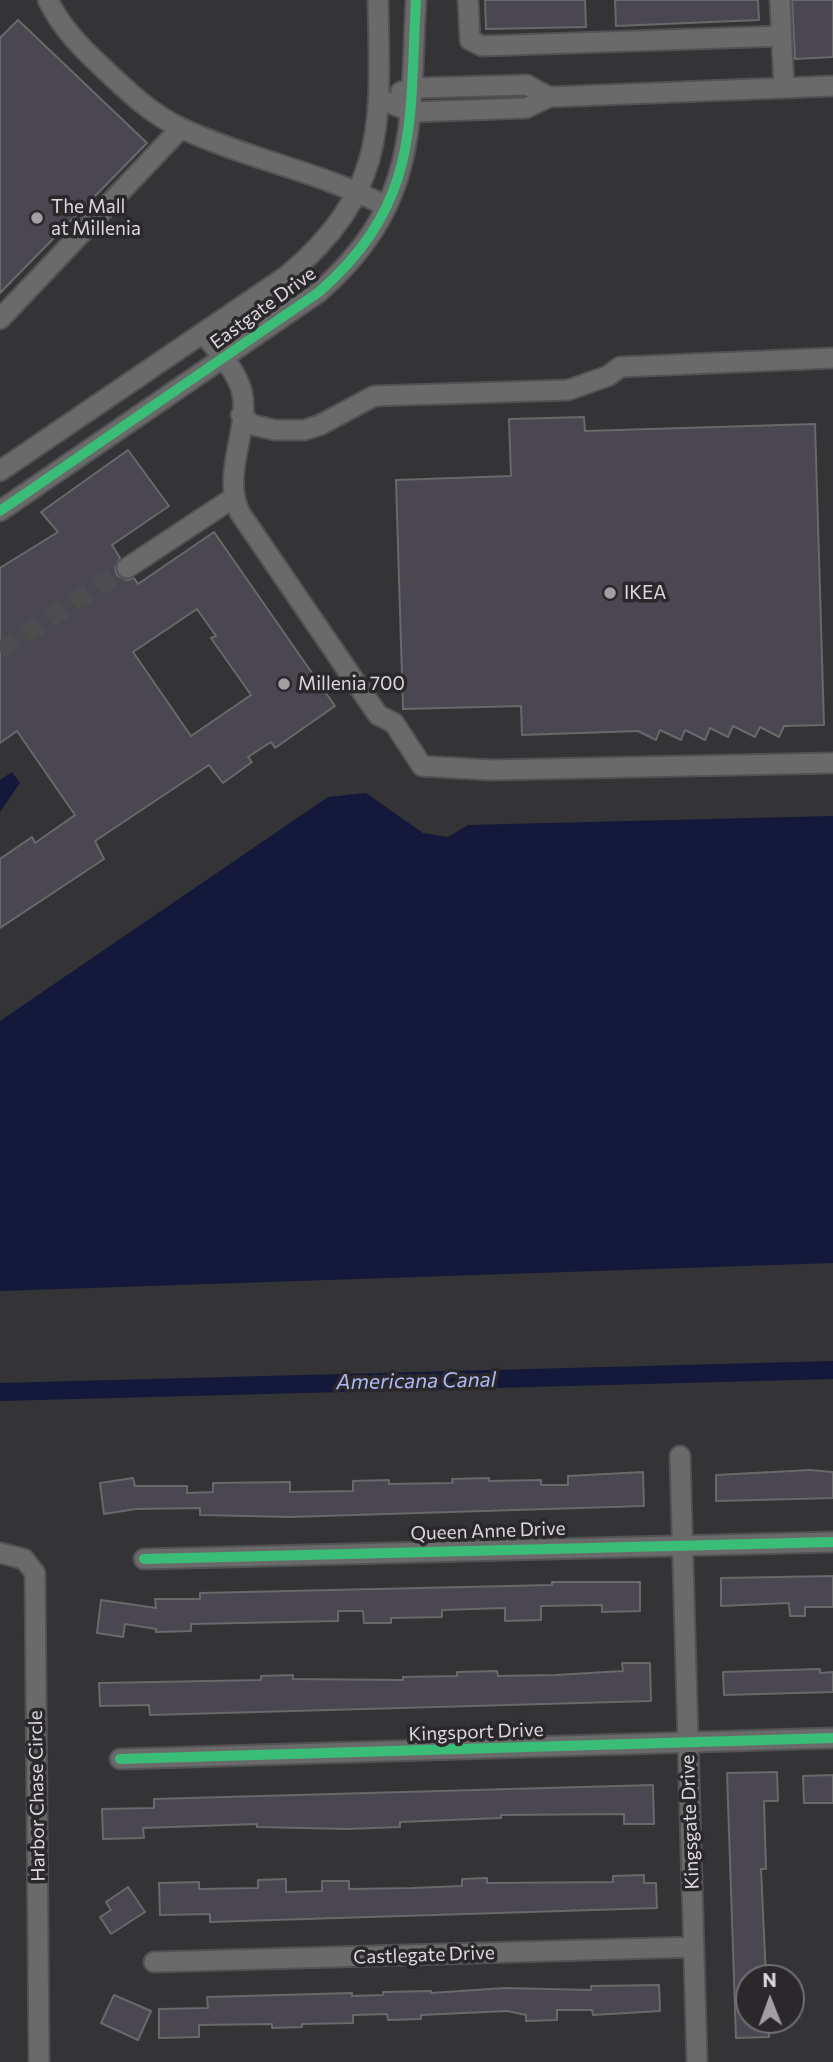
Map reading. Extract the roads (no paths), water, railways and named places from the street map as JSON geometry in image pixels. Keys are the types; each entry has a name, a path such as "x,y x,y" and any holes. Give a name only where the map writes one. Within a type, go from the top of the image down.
{"street":[{"path":"48,0 71,35 89,55 151,109 181,128 357,191 386,206"},
{"name":"Eastgate Drive","path":"0,471 203,333 308,258 328,239 357,191 374,147 380,99 378,0"},
{"name":"Eastgate Drive","path":"0,511 319,292 340,273 374,230 401,171 412,112 416,0"},
{"path":"468,0 470,40 482,46 782,36"},
{"path":"780,0 784,88"},
{"path":"380,99 413,88 527,85 550,97"},
{"path":"380,99 412,112 526,108 550,97 833,86"},
{"path":"0,318 181,128"},
{"path":"203,333 224,358 239,382 243,400 233,498 378,715 394,723 422,766 490,770 833,763"},
{"path":"241,415 253,425 275,430 304,430 320,425 374,396 568,390 608,376 620,367 833,358"},
{"path":"127,568 233,498"},
{"name":"Kingsgate Drive","path":"680,1456 697,2062"},
{"name":"Queen Anne Drive","path":"144,1559 682,1543 833,1542"},
{"name":"Harbor Chase Circle","path":"0,1553 24,1559 35,1573 39,2062"},
{"name":"Kingsport Drive","path":"120,1759 833,1738"},
{"name":"Castlegate Drive","path":"154,1962 694,1947"}],"water":[{"path":"12,772 20,783 0,812 0,780"},
{"path":"366,793 423,833 448,837 468,825 833,816 833,1263 0,1291 0,1021 328,797"}],"waterway":[{"name":"Americana Canal","path":"0,1392 833,1370"}],"tunnel":[{"path":"0,651 127,568"}],"place":[{"name":"The Mall at Millenia","path":"37,218"},
{"name":"IKEA","path":"610,593"},
{"name":"Millenia 700","path":"284,684"}]}
